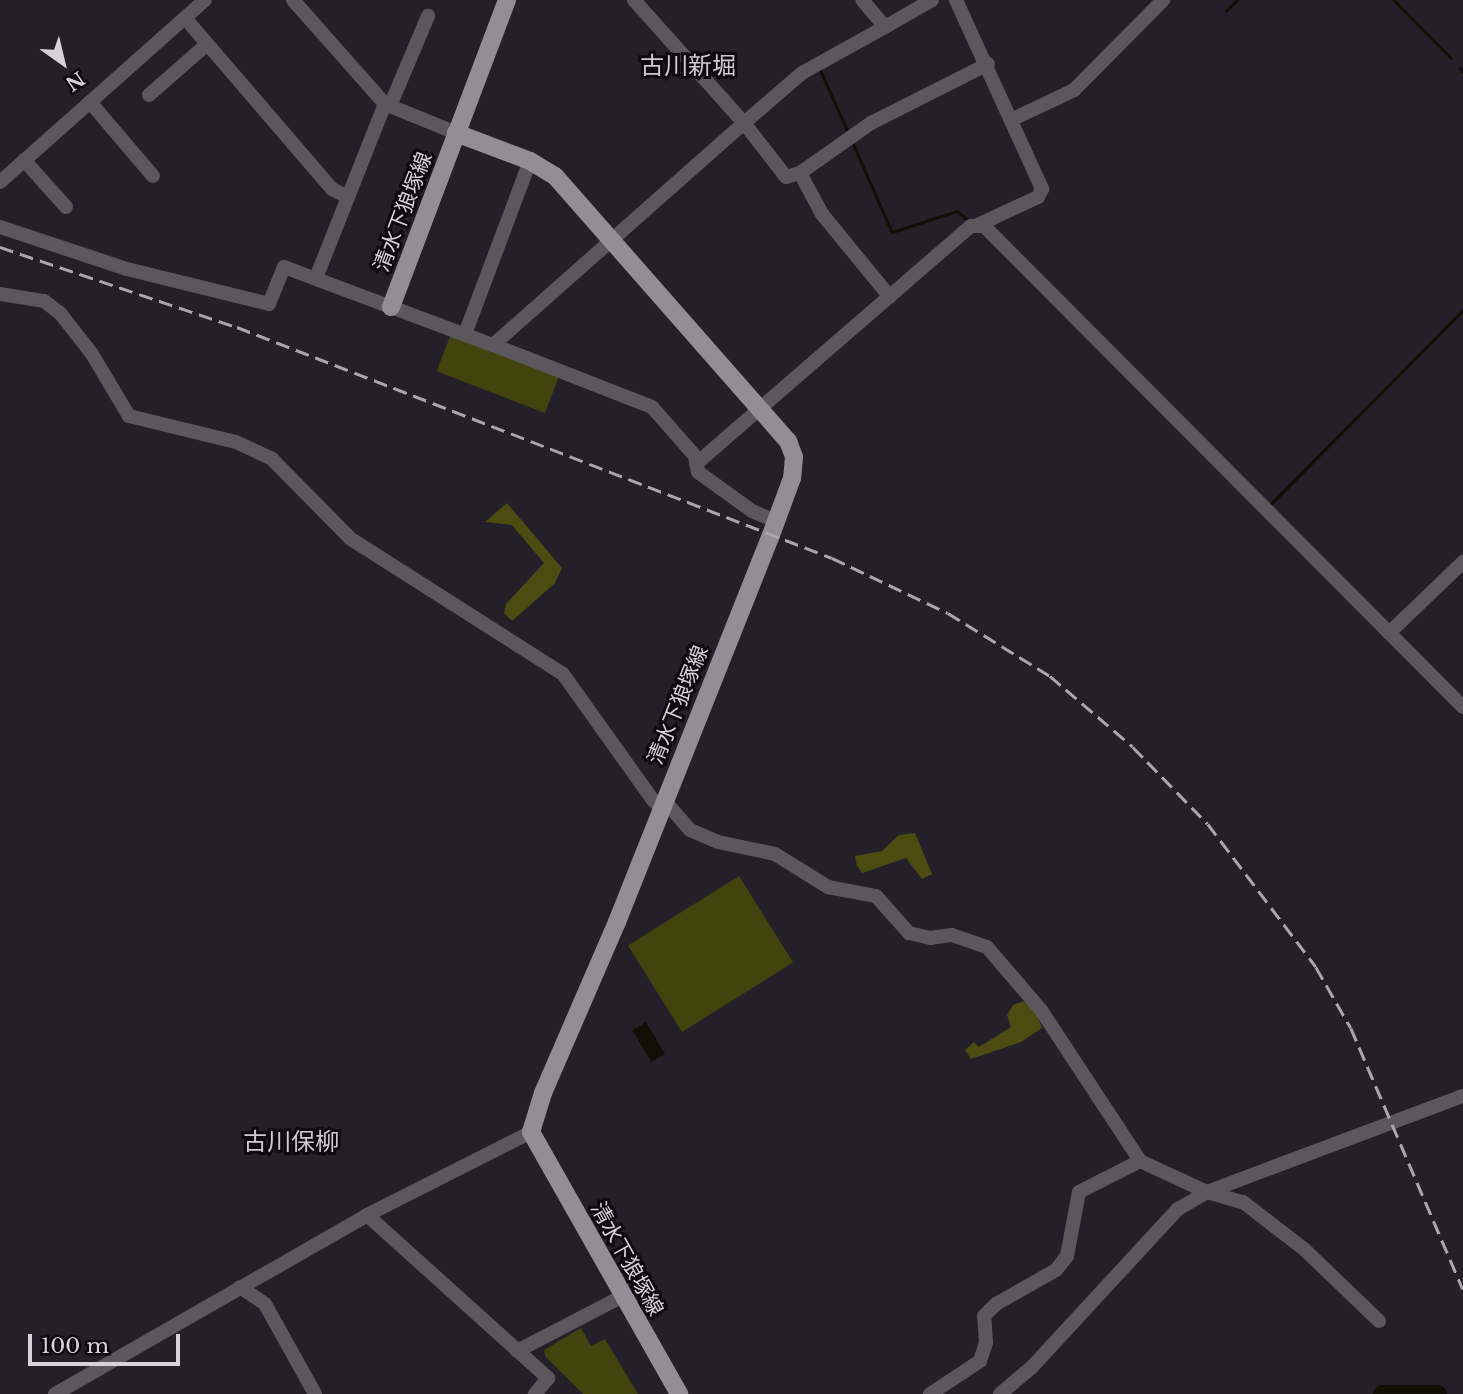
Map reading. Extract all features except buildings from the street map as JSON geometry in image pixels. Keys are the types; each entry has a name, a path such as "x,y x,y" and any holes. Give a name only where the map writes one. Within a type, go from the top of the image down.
{"main road":[{"name":"清水下狼塚線","path":"391,307 507,0"},
{"name":"清水下狼塚線","path":"456,133 530,161 555,176 788,441 794,457 792,478 661,808 543,1093 531,1132 621,1297 679,1394"}],"street":[{"path":"0,182 205,0"},
{"path":"293,0 387,105 456,133"},
{"path":"634,0 744,123 786,177 800,173 850,137 988,64"},
{"path":"862,0 885,27"},
{"path":"494,345 802,73 932,0"},
{"path":"956,0 1013,119 1042,192 978,225"},
{"path":"1013,119 1074,90 1163,0"},
{"path":"316,278 387,105 428,16"},
{"path":"185,18 332,189 348,197"},
{"path":"149,95 207,44"},
{"path":"90,102 153,176"},
{"path":"24,160 66,207"},
{"path":"465,334 530,161"},
{"path":"800,173 822,214 890,297"},
{"path":"696,464 762,411 971,226 984,226 1463,707"},
{"path":"0,227 127,270 269,304 284,267 494,345 652,407 695,456 698,472 752,511 775,521"},
{"path":"0,294 30,297 60,313 92,354 129,416 236,442 272,459 351,539 563,674 661,808 670,807 700,836 775,854 828,887 876,896 909,933 930,938 952,934 987,947 1041,1010 1139,1161 1207,1192 1243,1202 1304,1249 1379,1321"},
{"path":"1389,633 1463,562"},
{"path":"1000,1394 1032,1367 1178,1209 1207,1192 1463,1096"},
{"path":"55,1394 367,1215 531,1132"},
{"path":"930,1394 979,1361 986,1342 984,1317 996,1304 1056,1270 1067,1256 1079,1192 1139,1161"},
{"path":"367,1215 548,1378 535,1394"},
{"path":"240,1287 265,1304 315,1394"},
{"path":"517,1351 621,1297"}],"shaded area":[{"path":"451,334 559,376 545,413 437,371"},
{"path":"507,503 562,568 555,583 512,621 504,613 506,604 544,563 512,525 485,522"},
{"path":"915,833 932,874 922,879 906,858 862,873 857,866 855,856 882,851 899,835"},
{"path":"739,876 793,963 682,1032 628,945"},
{"path":"1024,1001 1036,1012 1042,1028 1021,1042 971,1059 965,1050 974,1042 979,1047 1011,1027 1007,1015 1013,1005"},
{"path":"646,1022 665,1054 651,1062 632,1030"},
{"path":"581,1328 591,1346 605,1339 638,1394 583,1394 545,1356 544,1350"}],"waterway":[{"path":"1226,11 1237,0"},
{"path":"1394,0 1451,58"},
{"path":"1460,68 1463,71"},
{"path":"820,69 849,134"},
{"path":"853,143 892,232 957,211 967,219"},
{"path":"1271,504 1463,310"},
{"path":"1382,1394 1438,1394"}],"railway":[{"path":"0,247 237,327 832,558 948,613 1050,676 1133,747 1208,824 1316,967 1351,1028 1463,1289"}],"district":[{"name":"古川新堀","path":"688,66"},
{"name":"古川保柳","path":"291,1142"}]}
